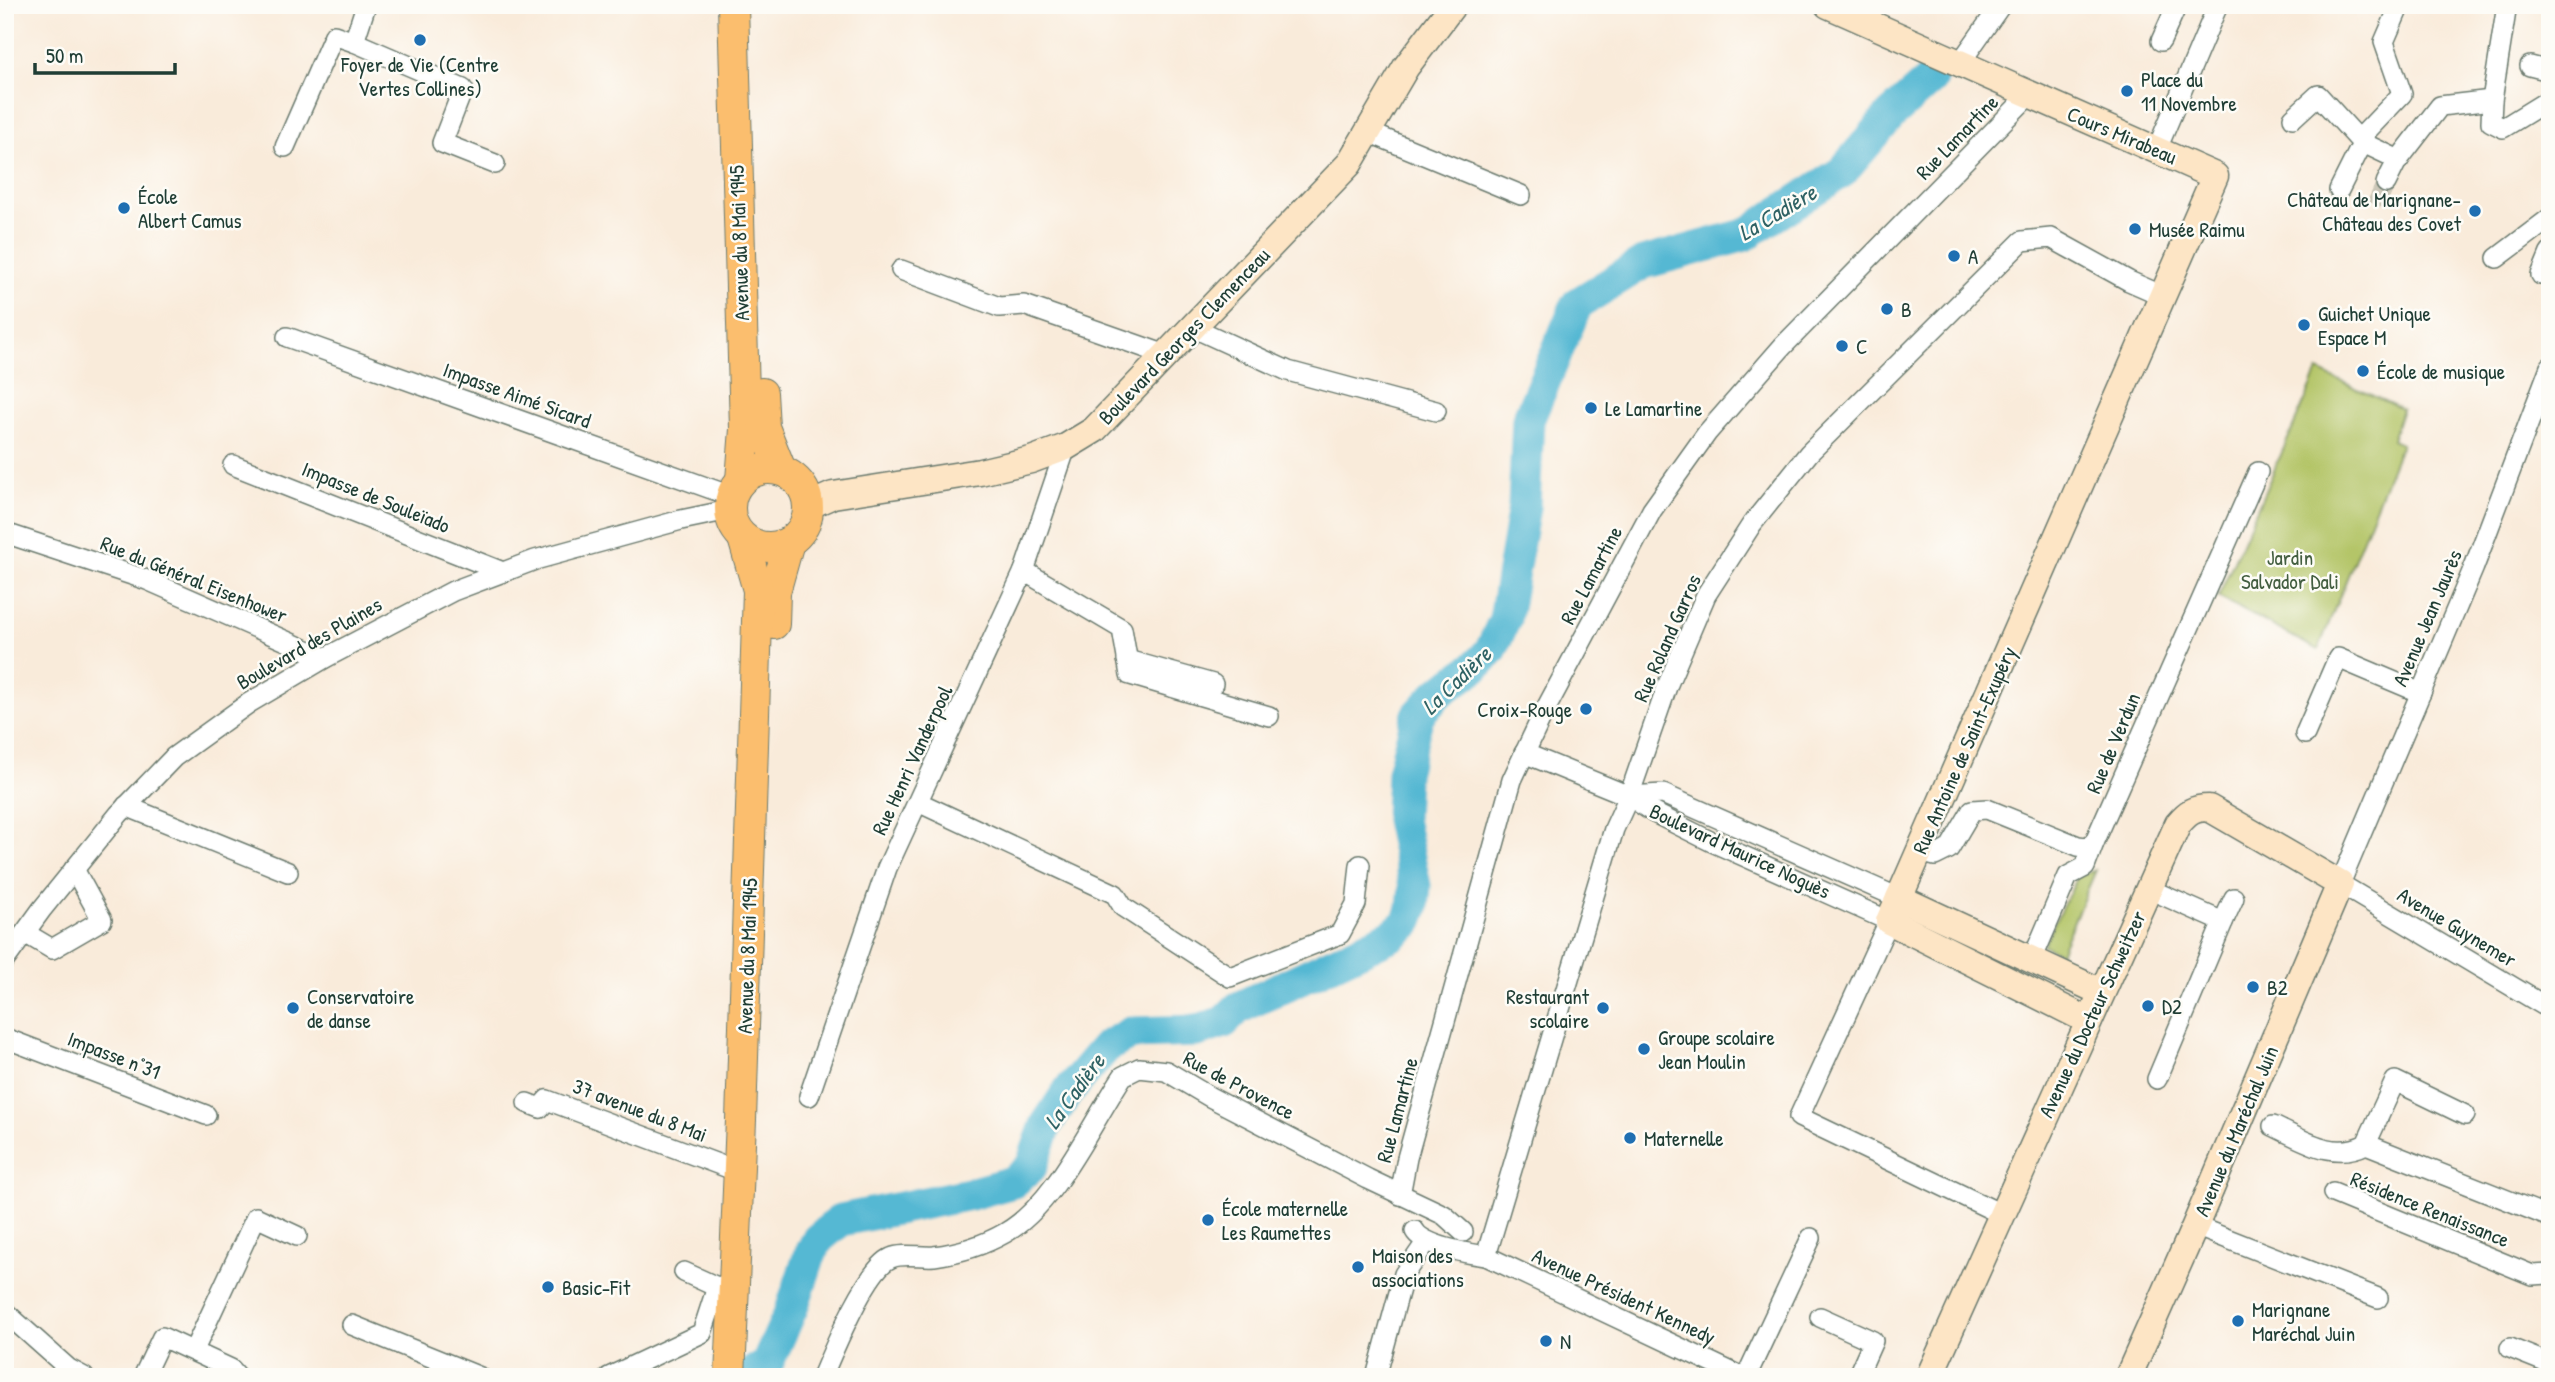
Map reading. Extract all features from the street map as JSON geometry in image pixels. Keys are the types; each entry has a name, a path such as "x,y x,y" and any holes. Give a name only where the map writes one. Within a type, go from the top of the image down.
{"main road":[{"name":"Avenue du 8 Mai 1945","path":"733,5 745,429 734,495"},
{"name":"Avenue du 8 Mai 1945","path":"753,5 764,427 781,470"},
{"name":"Boulevard Georges Clemenceau","path":"808,506 833,495 980,472 1031,460 1066,447 1094,430 1349,164 1406,67 1453,5"},
{"name":"Cours Mirabeau","path":"1828,5 2215,176"},
{"name":"Rue Antoine de Saint-Exupéry","path":"1894,909 2215,176"},
{"path":"764,468 781,470 798,481 805,492 808,506 806,520 789,542 769,547 751,543 743,538 733,525 734,495 754,471 764,468"},
{"name":"Avenue du 8 Mai 1945","path":"743,538 758,590 739,1172 726,1285 748,1377"},
{"name":"Avenue du 8 Mai 1945","path":"730,1377 740,1335 775,592 789,542"},
{"name":"Avenue du Docteur Schweitzer","path":"1928,1377 2101,992 2179,824 2188,812 2209,808 2340,884"},
{"name":"Avenue du Maréchal Juin","path":"2128,1377 2340,884"},
{"name":"Boulevard Maurice Noguès","path":"1894,909 2037,949 2101,992"},
{"name":"Boulevard Maurice Noguès","path":"1894,909 2089,1021"}],"street":[{"path":"354,43 366,5"},
{"path":"1960,63 2001,5"},
{"path":"2161,41 2177,5"},
{"path":"2157,149 2218,5"},
{"path":"2339,190 2362,136 2402,94 2384,42 2400,5"},
{"path":"2507,5 2491,122 2503,128 2550,99"},
{"path":"285,147 334,35 463,89 442,143 495,164"},
{"path":"2530,66 2550,71"},
{"name":"Rue Lamartine","path":"1400,1195 1407,1158 1512,780 1651,510 1707,433 1783,346 2029,95"},
{"path":"2293,118 2318,95 2361,142 2399,160"},
{"path":"2386,183 2399,160 2440,106 2492,100"},
{"path":"1368,131 1521,195"},
{"path":"2497,258 2550,218"},
{"name":"Rue Roland Garros","path":"1486,1256 1614,829 1629,796 1668,684 1706,596 1752,524 1809,453 2022,241 2051,238 2129,281 2161,295"},
{"path":"2541,275 2550,253"},
{"path":"901,270 999,307 1024,305 1166,355"},
{"path":"1196,324 1293,358"},
{"path":"1196,324 1288,371 1436,411"},
{"name":"Impasse Aimé Sicard","path":"287,337 734,495"},
{"name":"Avenue Jean Jaurès","path":"2340,884 2474,567 2550,368"},
{"name":"Rue Henri Vanderpool","path":"808,1096 887,868 1024,571 1066,447"},
{"name":"Impasse de Souleïado","path":"233,465 503,572"},
{"name":"Rue de Verdun","path":"2037,949 2068,876 2085,867 2258,472"},
{"name":"Boulevard des Plaines","path":"5,960 126,806 174,757 249,703 325,658 453,591 535,559 681,520 734,495"},
{"name":"Rue du Général Eisenhower","path":"5,533 147,580 325,658"},
{"path":"1024,571 1122,629 1130,675 1269,716"},
{"path":"2305,733 2338,659 2421,693"},
{"path":"1127,660 1213,684"},
{"name":"Boulevard Maurice Noguès","path":"1524,753 1629,796 1654,813 1710,841 1894,909"},
{"path":"918,802 1115,894 1124,907 1230,977 1340,934 1356,904 1360,865"},
{"path":"126,806 288,872"},
{"path":"1919,852 1935,856 1949,849 1972,810 1987,809 2086,848 2094,843"},
{"path":"25,933 52,949 102,920 74,869"},
{"name":"Avenue Guynemer","path":"2340,884 2550,1009"},
{"path":"2149,889 2223,922"},
{"path":"2157,1079 2234,898"},
{"name":"Rue Antoine de Saint-Exupéry","path":"1894,909 1799,1117 2001,1214"},
{"name":"Impasse n°31","path":"5,1038 206,1115"},
{"name":"Rue de Provence","path":"822,1377 872,1274 891,1257 933,1256 975,1246 1006,1233 1036,1209 1056,1184 1123,1076 1139,1068 1166,1071 1222,1104 1400,1195 1463,1232 1486,1256"},
{"path":"2273,1126 2332,1151 2357,1149 2366,1144 2395,1081 2465,1115"},
{"name":"37 avenue du 8 Mai","path":"527,1103 540,1108 547,1100 739,1172"},
{"path":"2366,1144 2550,1217"},
{"name":"Résidence Renaissance","path":"2333,1193 2532,1275 2550,1274"},
{"path":"1400,1195 1422,1235 1461,1253 1486,1256"},
{"path":"1376,1377 1404,1274 1422,1235 1422,1217 1433,1215"},
{"path":"194,1350 256,1217 297,1236"},
{"path":"2195,1226 2378,1298"},
{"path":"1744,1377 1811,1238"},
{"name":"Avenue Président Kennedy","path":"1486,1256 1744,1377"},
{"path":"609,1377 702,1333 726,1285 684,1272"},
{"path":"5,1311 69,1369 84,1377"},
{"path":"1820,1317 1873,1341 1857,1377"},
{"path":"352,1325 480,1377"},
{"path":"143,1377 162,1336 231,1369 238,1377"},
{"path":"2510,1348 2550,1364"}],"green space":[{"name":"Jardin Salvador Dali","path":"2318,371 2402,409 2392,440 2401,444 2318,650 2218,597"},
{"path":"2096,870 2060,953 2043,945 2078,876"}],"waterway":[{"name":"La Cadière","path":"744,1377 767,1364 818,1239 841,1220 970,1194 1013,1182 1031,1167 1046,1125 1067,1093 1106,1047 1131,1033 1197,1031 1224,1022 1238,1008 1392,935 1407,923 1413,907 1415,886 1401,819 1403,773 1418,715 1438,693 1475,667 1491,650 1505,619 1524,507 1528,420 1577,304 1643,263 1745,235 1842,172 1890,116 1931,79"}],"tunnel":[{"path":"2376,205 2386,183"}],"place":[{"name":"Foyer de Vie (Centre Vertes Collines)","path":"420,40"},
{"name":"Place du 11 Novembre","path":"2127,91"},
{"name":"École Albert Camus","path":"124,208"},
{"name":"Château de Marignane- Château des Covet","path":"2475,211"},
{"name":"Musée Raimu","path":"2135,229"},
{"name":"A","path":"1954,256"},
{"name":"B","path":"1887,309"},
{"name":"Guichet Unique Espace M","path":"2304,325"},
{"name":"C","path":"1842,346"},
{"name":"École de musique","path":"2363,371"},
{"name":"Le Lamartine","path":"1591,408"},
{"name":"Croix-Rouge","path":"1586,709"},
{"name":"B2","path":"2253,987"},
{"name":"D2","path":"2148,1006"},
{"name":"Conservatoire de danse","path":"293,1008"},
{"name":"Restaurant scolaire","path":"1603,1008"},
{"name":"Groupe scolaire Jean Moulin","path":"1644,1049"},
{"name":"Maternelle","path":"1630,1138"},
{"name":"École maternelle Les Raumettes","path":"1208,1220"},
{"name":"Maison des associations","path":"1358,1267"},
{"name":"Basic-Fit","path":"548,1287"},
{"name":"Marignane Maréchal Juin","path":"2238,1321"},
{"name":"N","path":"1546,1341"}]}
